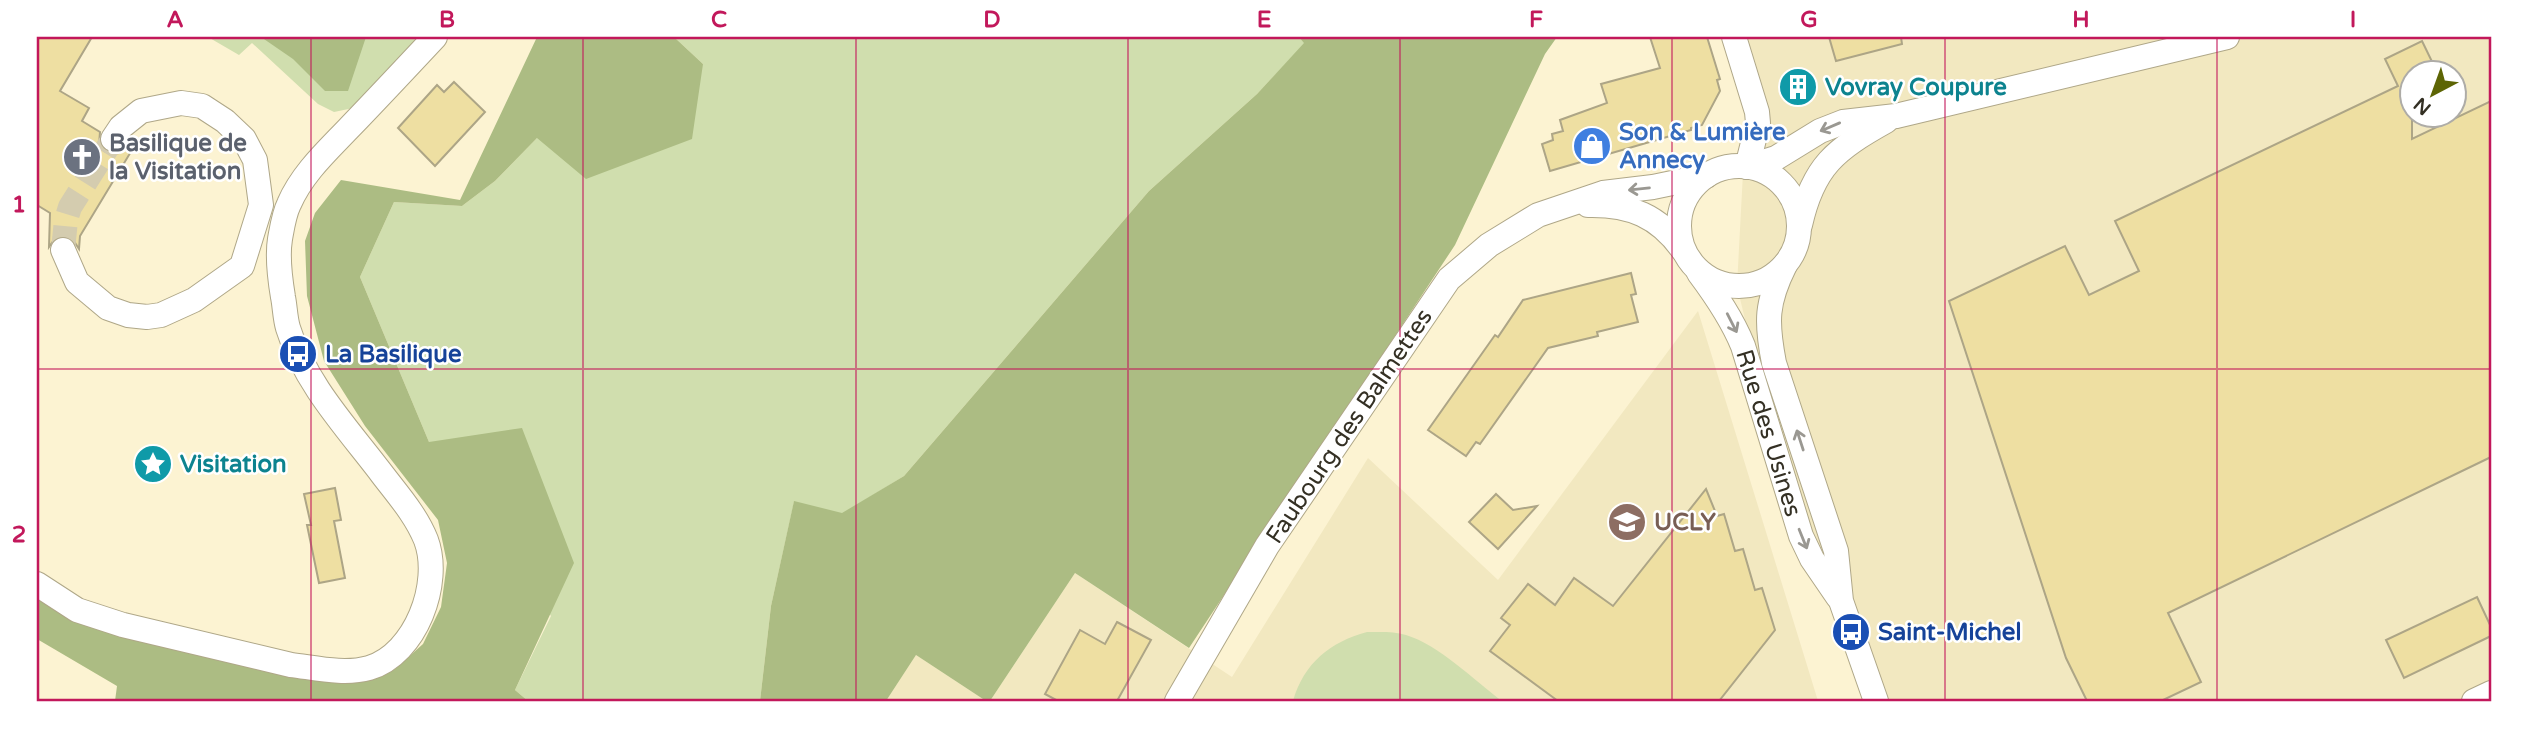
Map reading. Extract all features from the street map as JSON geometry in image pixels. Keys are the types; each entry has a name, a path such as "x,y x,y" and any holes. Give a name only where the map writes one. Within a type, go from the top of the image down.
{"street":[{"path":"37,584 77,610 123,625 290,665 344,671 370,668 386,660 410,634 425,606 432,575 426,541 416,519 330,405 298,354 288,327 280,282 279,242 288,205 308,173 435,37"},
{"path":"1734,37 1757,112 1756,133 1747,167"},
{"path":"1896,116 1849,142 1835,153 1823,168 1804,207 1795,249 1785,265 1772,277 1755,284 1721,284 1706,277 1690,261 1680,238 1679,220 1688,195 1706,176 1726,168 1747,167 1776,158 1820,131 1843,122 1896,116 2227,37"},
{"path":"63,250 77,282 108,308 128,315 147,317 194,300 242,266 261,205 255,160 244,139 225,121 202,106 181,103 141,111 121,127 113,139"},
{"path":"1747,167 1775,178 1786,189 1794,202 1798,232"},
{"name":"Faubourg des Balmettes","path":"1177,701 1267,546 1449,279 1469,260 1510,230 1538,215 1603,193 1653,187 1706,176"},
{"name":"Faubourg des Balmettes","path":"1574,205 1605,204 1643,214 1660,223 1690,261"},
{"name":"Rue des Usines","path":"1690,261 1736,328 1801,536 1812,559 1841,601"},
{"name":"Rue des Usines","path":"1785,265 1770,300 1769,340 1774,363 1836,551 1841,601 1876,701"},
{"path":"2474,701 2491,693"}],"shaded area":[{"path":"1734,37 2491,37 2491,701 1881,701 1781,470 1737,286 1745,135 1757,112"},
{"path":"1698,311 1818,701 990,701 1075,573 1232,677 1368,458 1498,580"},
{"path":"916,655 986,701 886,701"}],"green space":[{"path":"208,37 421,37 358,107 334,112 318,104 252,43 239,55"},
{"path":"261,37 366,37 348,91 325,91 293,59"},
{"path":"537,37 674,37 703,64 692,139 586,179 537,138 495,181 462,206 394,202 360,277 429,442 522,428 574,563 515,690 528,701 115,701 117,686 37,639 37,588 361,680 395,669 423,644 441,607 447,563 438,520 365,426 324,361 307,296 305,241 315,213 341,180 460,200"},
{"path":"674,37 1299,37 1305,43 1257,94 1149,191 904,476 842,514 794,502 771,606 760,701 528,701 515,690 551,616 429,442 360,277 394,202 462,206 495,181 537,138 703,64"},
{"path":"1299,37 1557,37 1545,54 1455,245 1189,648 1075,573 990,701 986,701 916,655 886,701 760,701 771,606 794,501 842,513 904,476 1149,191 1257,94 1304,43"},
{"path":"1367,632 1396,633 1418,640 1443,655 1502,701 1293,701 1304,676 1320,656 1341,642"}],"building":[{"name":"Basilique de la Visitation","path":"37,37 92,37 60,91 89,108 82,121 100,132 99,145 104,151 111,154 119,153 126,147 132,150 80,236 79,249 72,238 64,235 56,237 49,247 50,213 37,205"},
{"path":"1650,37 1707,37 1720,79 1717,80 1720,91 1702,125 1550,171 1542,144 1553,140 1552,134 1563,131 1560,120 1607,103 1601,84 1660,68"},
{"path":"1829,37 1901,37 1902,44 1836,61"},
{"path":"2422,41 2431,60 2398,60 2398,86 2385,59"},
{"path":"454,82 485,112 435,166 398,128 437,85 444,92"},
{"path":"2398,86 2398,130 2412,130 2412,139 2431,130 2468,130 2468,112 2491,101 2491,457 2168,613 2201,682 2161,701 2087,701 2066,658 1949,301 2065,246 2089,295 2139,271 2115,221"},
{"path":"1631,273 1636,294 1631,295 1638,322 1597,332 1598,336 1548,348 1480,444 1476,442 1466,456 1428,430 1523,300"},
{"path":"335,488 341,520 334,521 345,578 319,583 307,525 311,525 304,494"},
{"path":"1706,489 1717,516 1724,514 1735,551 1743,549 1755,590 1762,588 1775,630 1719,701 1558,701 1490,651 1510,625 1501,618 1528,584 1555,605 1574,578 1613,606"},
{"path":"1496,494 1513,510 1537,506 1498,549 1469,522"},
{"path":"2477,597 2491,627 2491,636 2404,678 2386,640"},
{"path":"1117,622 1151,640 1117,701 1058,701 1045,694 1080,630 1105,644"}],"tunnel":[{"path":"63,250 70,207 113,139"}],"place":[{"name":"Vovray Coupure","path":"1798,87"},
{"name":"Son & Lumière Annecy","path":"1592,146"},
{"name":"Basilique de la Visitation","path":"82,157"},
{"name":"La Basilique","path":"298,354"},
{"name":"Visitation","path":"153,464"},
{"name":"UCLY","path":"1627,522"},
{"name":"Saint-Michel","path":"1851,632"}]}
